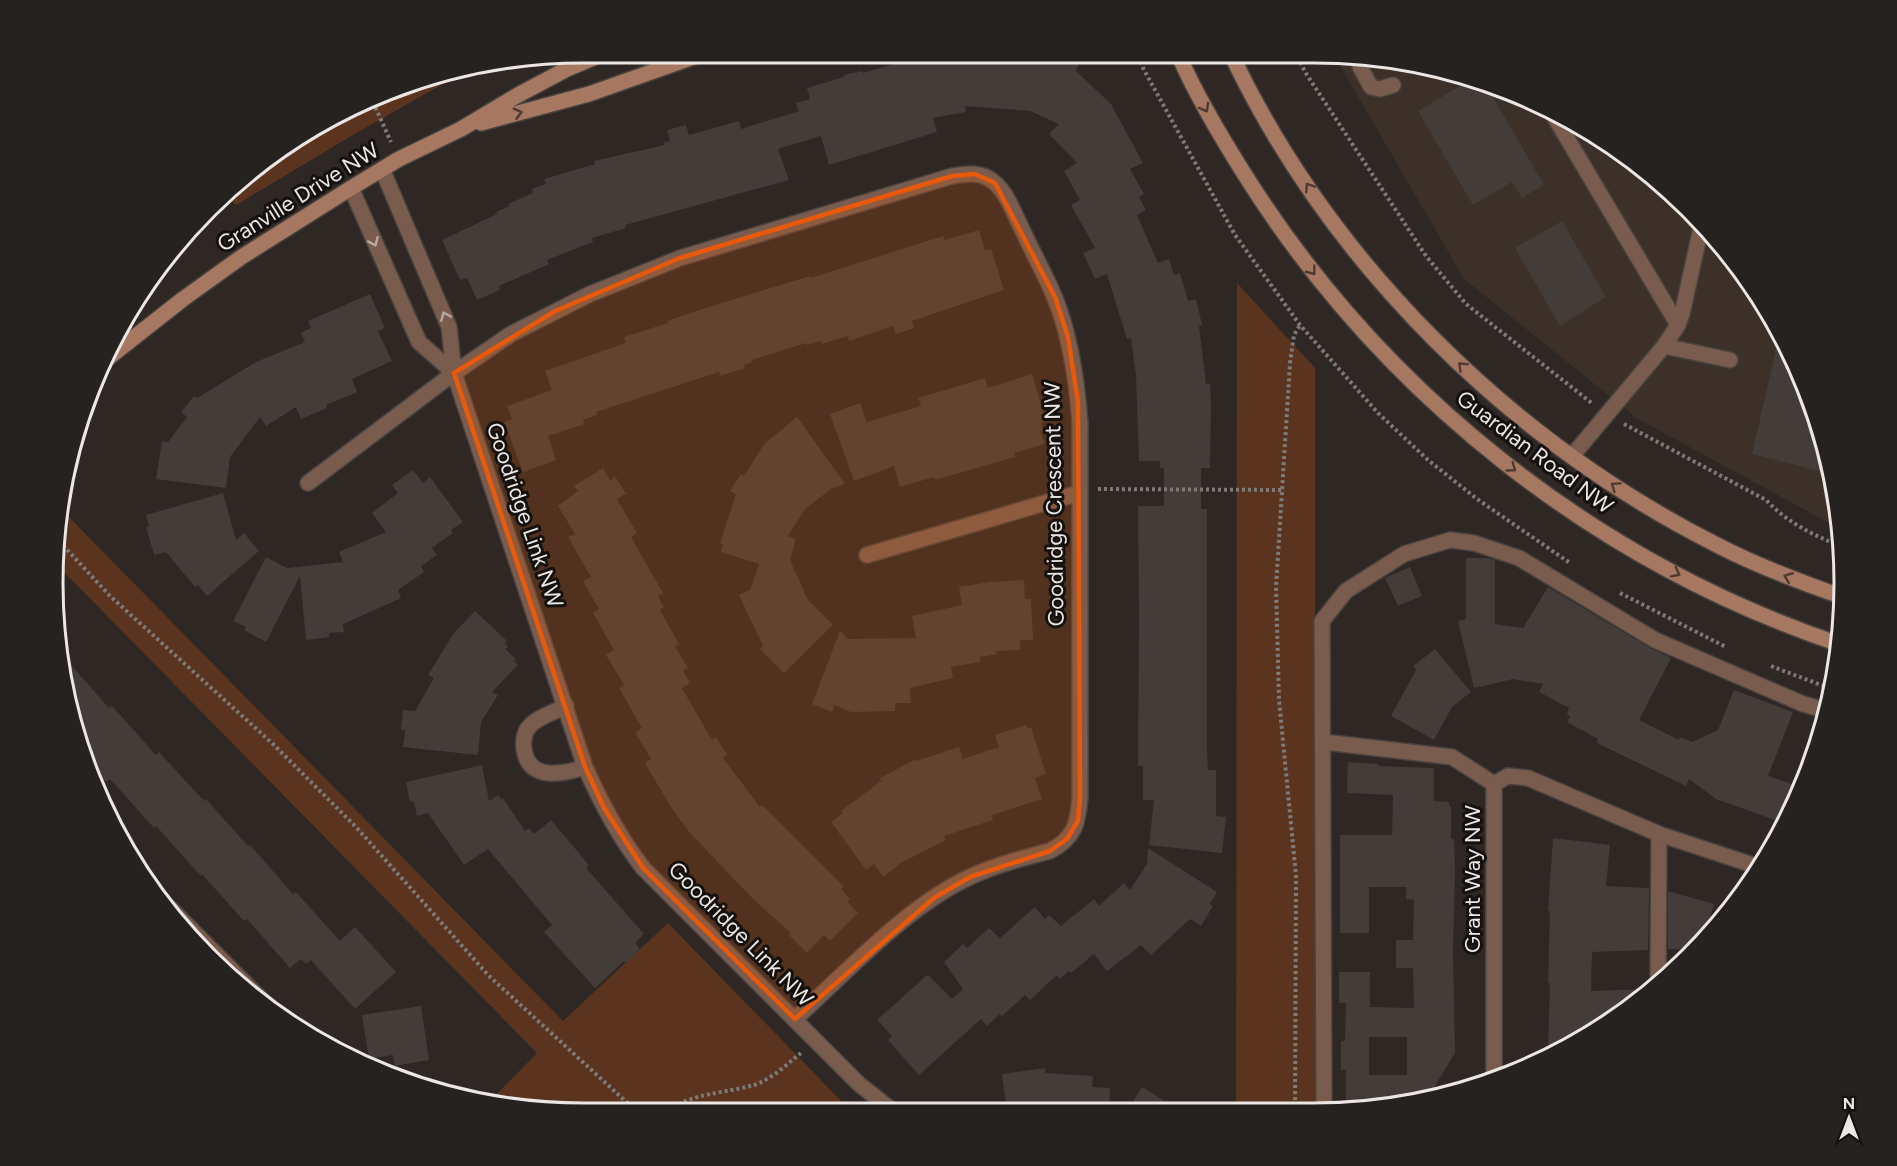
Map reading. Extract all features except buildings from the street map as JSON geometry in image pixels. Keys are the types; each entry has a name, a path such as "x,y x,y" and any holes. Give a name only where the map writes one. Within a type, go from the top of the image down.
{"main road":[{"name":"Granville Drive NW","path":"126,335 243,256 382,169 581,63"},
{"name":"Granville Drive NW","path":"461,129 589,94 677,63"},
{"name":"Guardian Road NW","path":"1182,63 1203,105 1263,204 1335,301 1404,376 1466,432 1555,500 1609,536 1719,595 1786,627 1831,642"},
{"name":"Guardian Road NW","path":"1236,63 1302,177 1325,211 1382,284 1450,355 1507,407 1623,492 1716,545 1761,566 1834,593"}],"street":[{"path":"1360,67 1371,87 1380,89 1393,85"},
{"path":"1559,125 1678,325"},
{"name":"Goodridge Link NW","path":"382,169 449,327 454,373 585,767 613,823 644,868 859,1084 884,1103"},
{"name":"Goodridge Crescent NW","path":"308,483 454,373 511,334 590,294 680,258 952,176 975,174 995,183 1003,193 1048,282 1062,317 1072,357 1078,402 1080,797 1078,821 1067,839 1050,851 991,868 952,886 934,898 894,928 795,1019"},
{"name":"Goodridge Link NW","path":"351,188 419,342 454,373"},
{"path":"1572,456 1664,346 1678,325 1699,234"},
{"path":"1664,346 1730,360"},
{"path":"867,555 1079,493"},
{"path":"1324,1103 1322,621 1346,591 1404,554 1450,540 1474,543 1519,558 1655,640 1803,704 1818,708"},
{"path":"566,706 530,726 525,733 524,752 534,769 544,773 567,773 585,767"},
{"path":"1324,742 1452,757 1494,784"},
{"name":"Grant Way NW","path":"1494,1070 1494,784 1508,776 1528,778 1659,834 1751,864"},
{"path":"1658,973 1659,834"}],"path":[{"path":"1141,63 1235,235 1299,325 1378,413 1428,460 1477,499 1573,565"},
{"path":"1300,63 1426,256 1466,304 1606,415 1766,500 1791,522 1832,542"},
{"path":"375,107 399,159"},
{"path":"1295,1103 1296,876 1279,700 1276,587 1290,363 1294,335 1299,325"},
{"path":"1079,493 1101,488 1283,490"},
{"path":"64,547 110,596 273,744 356,827 489,976 626,1103"},
{"path":"1611,588 1732,650"},
{"path":"1762,662 1824,686"},
{"path":"681,1103 757,1084 774,1075 816,1041"}],"highlighted area":[{"path":"975,174 995,183 1055,297 1068,337 1078,402 1080,797 1078,821 1067,839 1050,851 970,877 934,898 795,1019 643,868 604,808 585,767 454,373 555,311 680,258 952,176"}],"shaded area":[{"path":"1339,64 1382,67 1415,73 1449,81 1513,103 1574,133 1603,151 1631,170 1682,215 1727,266 1764,323 1780,353 1794,384 1816,448 1831,524 1638,419 1464,279"},
{"path":"448,81 358,132 236,205 231,200 266,170 323,133 384,103"},
{"path":"1237,283 1315,368 1315,1103 1236,1103"},
{"path":"67,515 563,1021 668,923 843,1103 583,1103 549,1102 495,1095 537,1053 63,571"}]}
